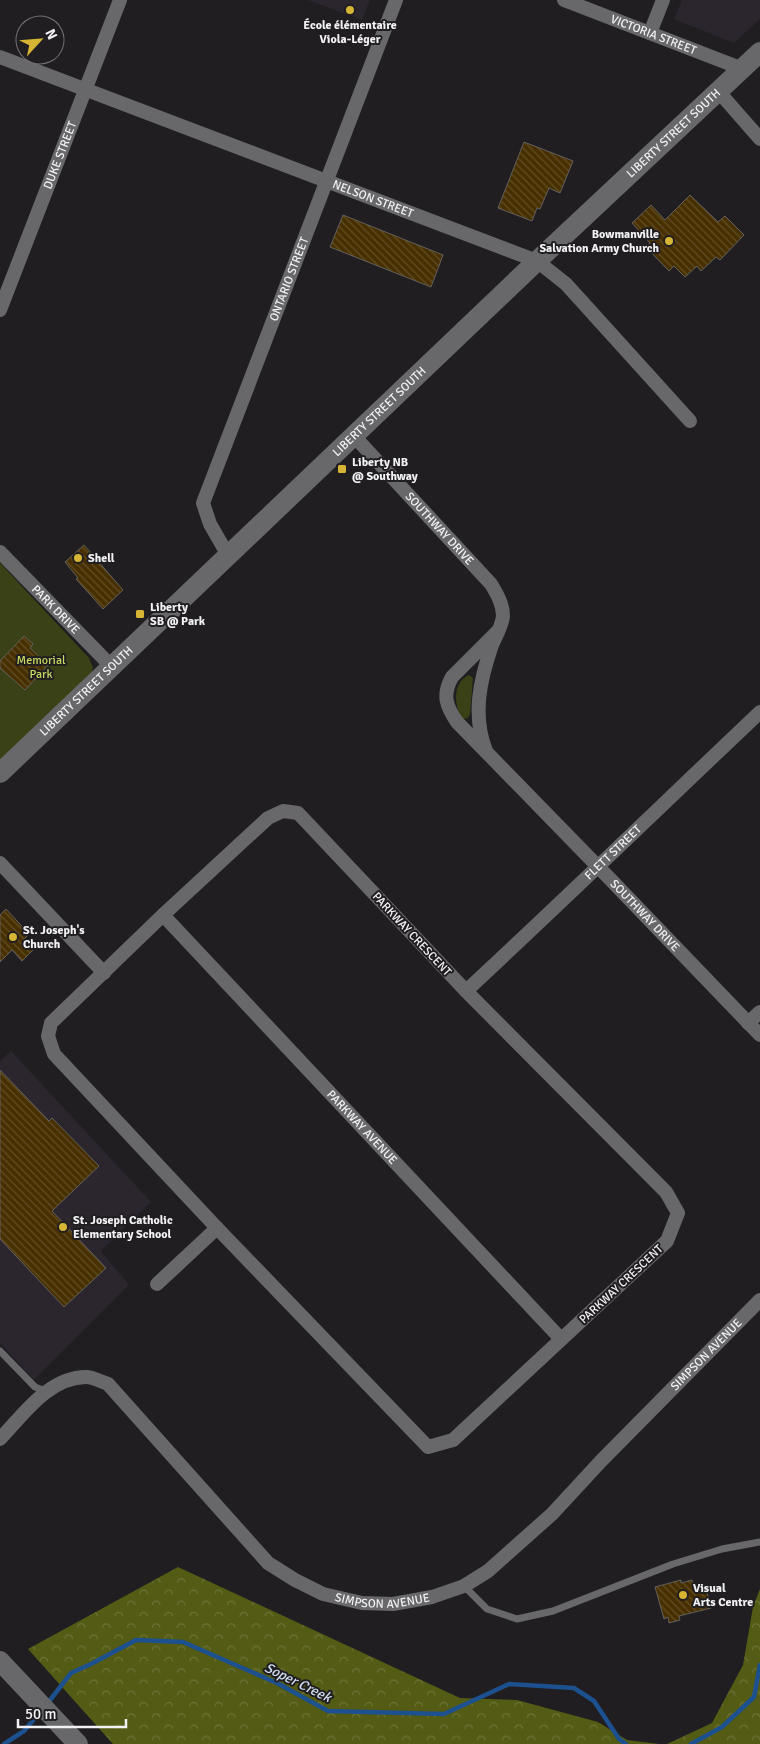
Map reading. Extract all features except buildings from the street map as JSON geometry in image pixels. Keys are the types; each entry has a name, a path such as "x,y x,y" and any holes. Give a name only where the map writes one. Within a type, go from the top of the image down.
{"main road":[{"name":"LIBERTY STREET SOUTH","path":"0,773 229,557 537,261 760,52"},
{"path":"0,1661 71,1737"}],"street":[{"name":"DUKE STREET","path":"0,310 120,0"},
{"name":"ONTARIO STREET","path":"229,557 210,524 203,503 396,0"},
{"name":"VICTORIA STREET","path":"564,0 742,69"},
{"path":"650,33 663,0"},
{"name":"NELSON STREET","path":"0,57 537,261 566,284 690,421"},
{"path":"718,91 760,138"},
{"name":"SOUTHWAY DRIVE","path":"354,436 498,595 502,616 483,671 479,690 478,713 487,754"},
{"name":"PARK DRIVE","path":"0,552 112,667"},
{"name":"SOUTHWAY DRIVE","path":"497,632 452,677 446,692 449,708 457,722 760,1035"},
{"name":"FLETT STREET","path":"466,992 760,712"},
{"name":"PARKWAY CRESCENT","path":"283,811 298,813 466,992 666,1192 678,1213 667,1242 453,1440 428,1447 217,1228 54,1054 48,1036 51,1023 104,973 163,915 268,818 283,811"},
{"path":"0,863 104,973"},
{"name":"PARKWAY AVENUE","path":"163,915 561,1340"},
{"path":"748,1024 760,1012"},
{"path":"157,1284 217,1228"},
{"name":"SIMPSON AVENUE","path":"0,1439 46,1391 67,1381 87,1377 108,1384 268,1563 295,1580 324,1594 362,1603 393,1604 432,1598 464,1586 488,1571 552,1514 601,1461 760,1300"}],"lane":[{"path":"0,1351 35,1387 46,1391"},
{"path":"464,1586 487,1609 517,1619 552,1611 673,1564 722,1549 760,1542"}],"shaded area":[{"name":"École élémentaire Viola-Léger","path":"308,0 370,0 362,20"},
{"path":"682,0 760,0 760,19 734,43 674,19"},
{"name":"St. Joseph Catholic Elementary School","path":"11,1051 151,1202 101,1251 129,1285 34,1380 0,1343 0,1061"}],"green space":[{"name":"Memorial Park","path":"0,563 89,658 93,668 90,676 0,762"},
{"path":"469,675 473,678 470,714 468,718 462,719 457,707 456,695 460,683"},
{"path":"178,1567 460,1698 517,1700 598,1722 627,1740 659,1744 113,1744 28,1649"},
{"path":"760,1589 760,1744 667,1744 712,1723 743,1665 753,1607"}],"waterway":[{"name":"Soper Creek","path":"47,1704 71,1673 136,1640 183,1642 277,1683 328,1711 444,1714 509,1684 574,1688 594,1701 619,1739 626,1744"},
{"name":"Soper Creek","path":"691,1744 722,1727 754,1697 760,1665"},
{"name":"Soper Creek","path":"4,1744 24,1731 40,1712"}],"place":[{"name":"École élémentaire Viola-Léger","path":"350,10"},
{"name":"Bowmanville Salvation Army Church","path":"669,241"},
{"name":"Liberty NB @ Southway","path":"342,469"},
{"name":"Shell","path":"78,558"},
{"name":"Liberty SB @ Park","path":"140,614"},
{"name":"St. Joseph's Church","path":"13,937"},
{"name":"St. Joseph Catholic Elementary School","path":"63,1227"},
{"name":"Visual Arts Centre","path":"683,1595"}]}
